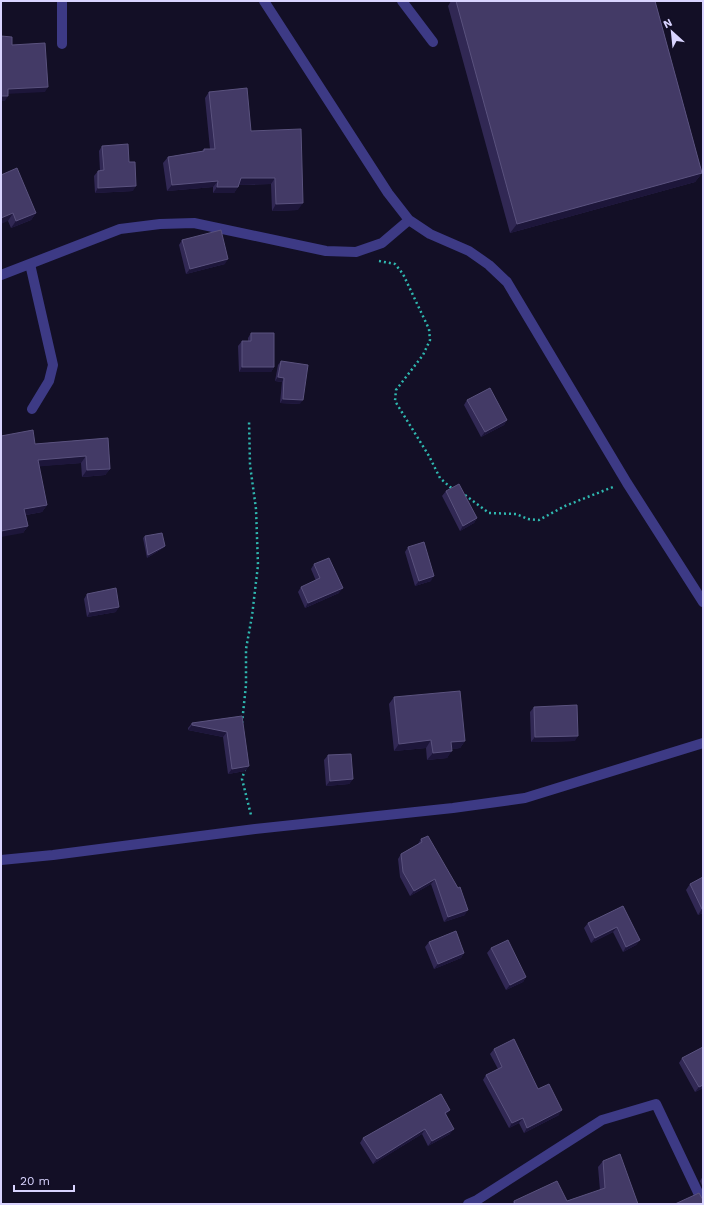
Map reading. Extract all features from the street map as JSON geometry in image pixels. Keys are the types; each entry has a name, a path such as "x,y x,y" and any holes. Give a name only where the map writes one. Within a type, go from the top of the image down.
{"street":[{"path":"62,1 62,44"},
{"path":"264,1 388,194 409,220 430,234 469,252 489,265 507,282 627,483 703,602"},
{"path":"402,1 433,42"},
{"path":"1,275 120,229 160,224 194,223 326,251 356,252 382,243 409,220"},
{"path":"30,264 53,364 49,381 32,409"},
{"path":"1,860 53,855 255,829 453,808 525,798 703,743"},
{"path":"468,1204 477,1200 602,1120 656,1104 703,1203"}],"path":[{"path":"356,252 364,260 395,264 403,274 429,329 430,340 423,355 396,390 395,401 429,456 440,478 450,487 465,494 476,505 489,513 516,514 528,519 539,520 565,506 627,483"},
{"path":"242,725 246,685 246,649 252,616 258,564 256,509 250,465 249,420"},
{"path":"243,765 245,771 242,779 255,829"}],"building":[{"path":"456,1 655,1 702,173 517,224"},
{"path":"1,36 12,37 12,45 45,43 48,87 8,89 8,96 1,96"},
{"path":"247,88 251,131 301,129 303,203 276,204 275,178 241,178 238,187 217,187 218,181 172,185 168,157 204,151 204,149 215,149 209,92"},
{"path":"128,144 129,162 135,162 136,186 98,188 98,171 104,170 102,146"},
{"path":"17,168 36,213 16,221 13,213 1,218 1,175"},
{"path":"221,230 228,259 190,269 182,240"},
{"path":"251,333 274,333 274,367 242,367 242,341 251,341"},
{"path":"281,361 308,365 303,400 283,399 284,378 278,377"},
{"path":"490,388 507,420 485,432 467,400"},
{"path":"33,430 35,444 108,438 110,469 87,470 86,456 38,460 47,505 24,509 28,526 1,531 1,436"},
{"path":"459,484 477,518 463,526 446,491"},
{"path":"162,533 165,546 148,555 145,536"},
{"path":"424,542 434,576 419,581 408,547"},
{"path":"329,558 343,588 308,603 301,587 320,578 314,564"},
{"path":"116,588 119,607 90,612 87,594"},
{"path":"460,691 465,741 451,742 452,751 433,753 431,740 399,744 394,697"},
{"path":"577,705 578,736 535,737 534,707"},
{"path":"242,716 249,766 232,769 227,732 192,725 192,723"},
{"path":"351,754 353,779 330,781 328,755"},
{"path":"428,836 458,888 460,887 468,910 448,917 435,879 414,891 403,872 401,854 422,842 421,839"},
{"path":"703,877 703,909 702,909 690,884"},
{"path":"623,906 640,940 626,947 617,927 595,938 588,923"},
{"path":"456,931 464,953 438,964 429,942"},
{"path":"508,940 526,977 510,985 491,948"},
{"path":"514,1039 538,1089 549,1084 562,1110 527,1128 523,1118 512,1123 486,1075 502,1067 494,1049"},
{"path":"703,1047 703,1085 699,1087 682,1058"},
{"path":"441,1094 450,1110 445,1113 454,1129 432,1141 425,1129 377,1159 363,1138"},
{"path":"620,1154 638,1204 515,1204 514,1201 557,1181 567,1201 605,1188 603,1161"},
{"path":"699,1193 703,1200 703,1204 675,1204"}]}
